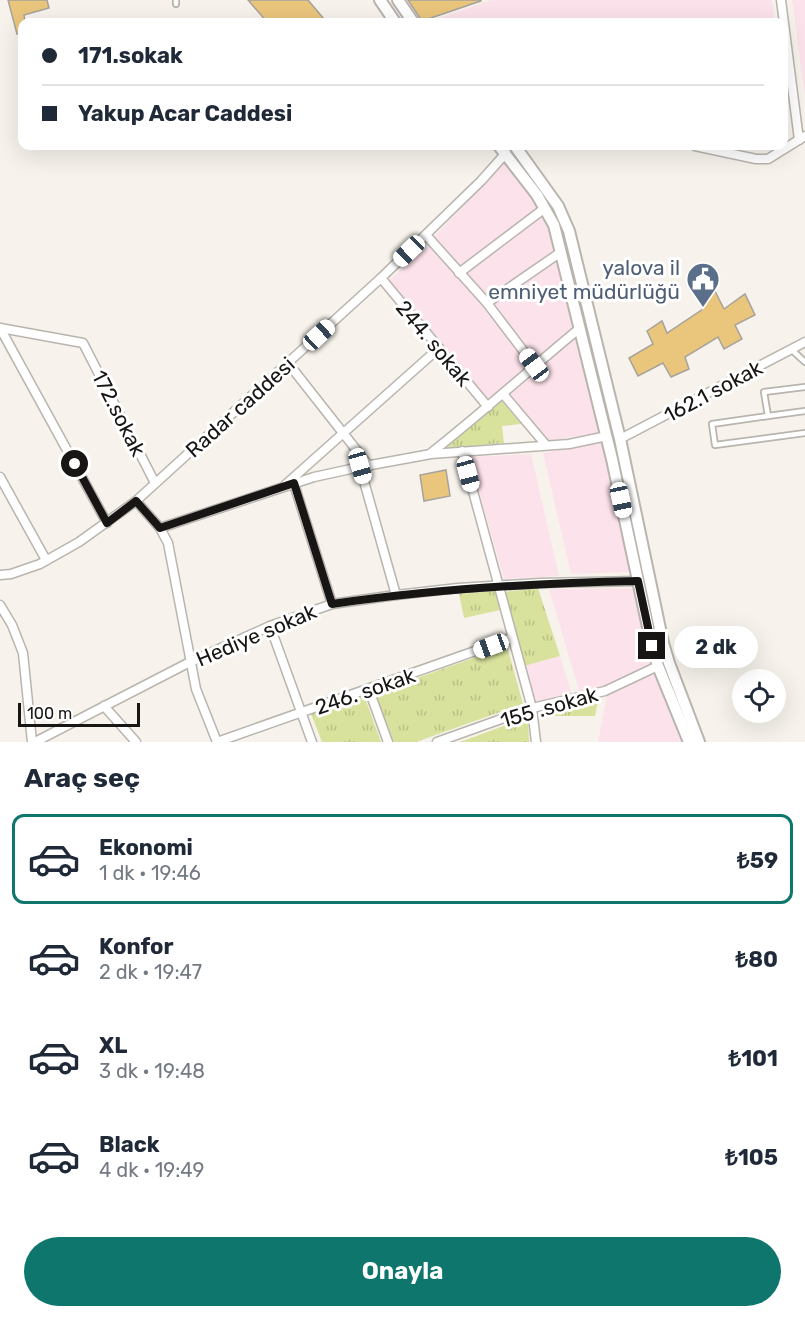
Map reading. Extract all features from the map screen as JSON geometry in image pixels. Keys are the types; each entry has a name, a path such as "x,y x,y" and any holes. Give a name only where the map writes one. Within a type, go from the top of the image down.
{"street":[{"path":"380,0 392,18"},
{"path":"398,0 410,18"},
{"path":"781,0 784,18"},
{"path":"788,46 802,138 788,147"},
{"name":"Radar caddesi","path":"0,575 11,574 46,560 107,523 136,501 426,235 481,181 501,150"},
{"path":"503,150 545,208 554,225 607,436 658,666 689,742"},
{"path":"518,150 565,218 620,439 663,643 699,742"},
{"path":"714,150 756,159 768,159 783,150"},
{"path":"459,273 545,208"},
{"path":"426,235 488,303 534,365"},
{"path":"488,303 561,252"},
{"name":"244. sokak","path":"381,278 488,408"},
{"path":"0,328 107,523"},
{"name":"172.sokak","path":"0,328 83,343 156,483"},
{"path":"431,454 580,328"},
{"name":"162.1 sokak","path":"620,439 805,342"},
{"path":"282,487 439,348"},
{"path":"288,363 342,432 365,466 396,595"},
{"path":"503,394 546,445"},
{"path":"160,528 294,483 365,466 431,454 569,444 607,436"},
{"path":"462,452 532,708 536,742"},
{"path":"0,477 46,560"},
{"path":"294,483 332,604"},
{"path":"136,501 160,528 168,543 196,689 217,742"},
{"name":"Hediye sokak","path":"34,742 190,663 270,626 332,604 396,595 498,586 638,581"},
{"path":"0,605 12,625 23,653 34,742"},
{"path":"270,626 312,742"},
{"name":"246. sokak","path":"217,742 512,638"},
{"name":"155 .sokak","path":"437,742 532,708 605,691 658,666"},
{"path":"369,690 388,742"},
{"path":"104,706 136,742"},
{"path":"50,734 58,742"}],"lane":[{"path":"792,349 805,362"},
{"path":"768,416 764,392 805,387"},
{"path":"805,411 712,424 715,445 805,433"}],"shaded area":[{"path":"491,0 772,0 774,18 440,18"},
{"path":"792,0 805,0 805,97"},
{"path":"506,161 541,207 459,266 433,238"},
{"path":"542,213 559,251 488,299 464,273"},
{"path":"431,244 487,307 530,365 488,401 388,281"},
{"path":"558,260 573,327 535,361 492,304"},
{"path":"574,337 600,432 547,441 509,395"},
{"path":"604,442 630,572 571,574 543,453"},
{"path":"531,454 559,576 504,579 469,457"},
{"path":"634,588 651,665 604,688 580,694 549,589"},
{"path":"560,656 572,695 536,704 524,666"},
{"path":"656,670 685,742 598,742 607,695"}],"green space":[{"path":"502,401 521,424 502,426 504,443 446,448"},
{"path":"538,588 560,656 524,666 503,592"},
{"path":"495,591 500,610 464,618 459,594"},
{"path":"507,646 523,704 416,742 394,742 375,693"},
{"path":"364,695 381,742 322,742 311,714"},
{"path":"599,697 595,716 541,716"},
{"path":"528,717 529,742 460,742"}],"building":[{"path":"8,0 47,0 49,8 24,15 24,18 18,18 17,34"},
{"path":"248,0 308,0 323,18 264,18"},
{"path":"408,0 481,0 431,18 420,18"},
{"path":"715,291 724,309 745,294 755,315 735,325 742,339 724,349 718,337 685,357 689,369 671,377 663,363 638,376 629,358 653,344 647,331 662,321 667,333 703,309 698,300"},
{"path":"446,470 450,496 424,501 420,475"}],"place":[{"name":"yalova il emniyet müdürlüğü","path":"703,308"}],"route":[{"path":"75,464 107,523 136,501 160,528 294,483 332,604 458,588 540,583 638,581 652,646"}]}
